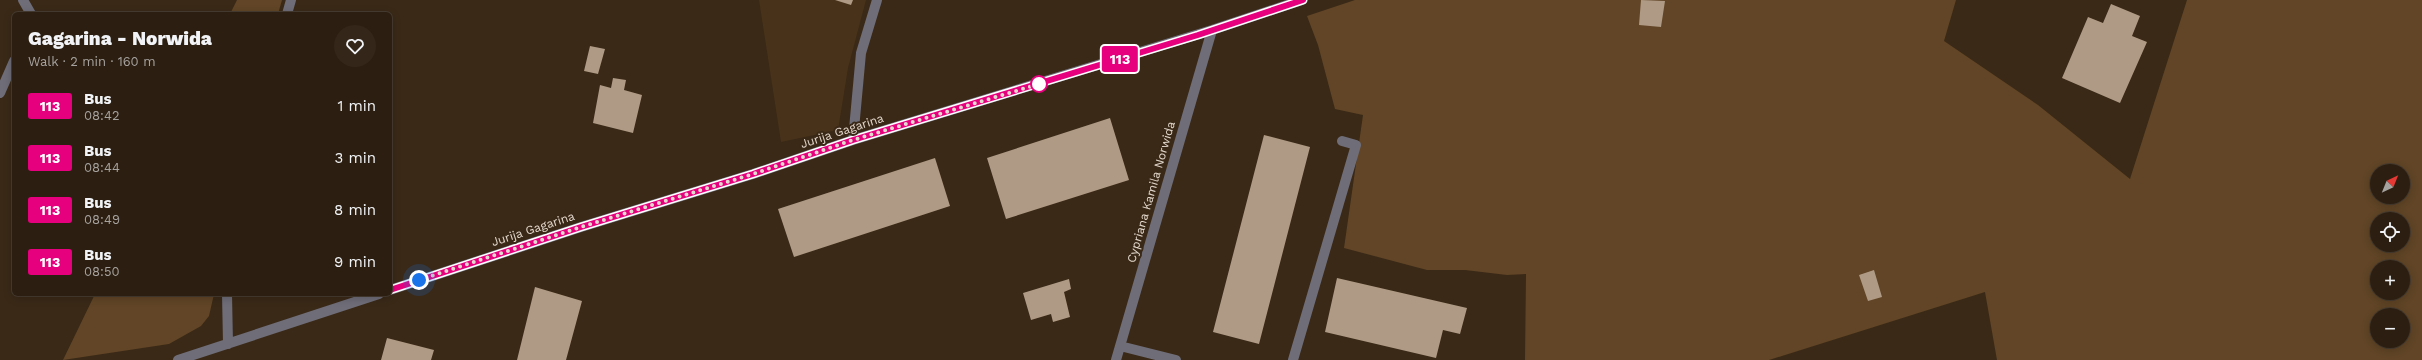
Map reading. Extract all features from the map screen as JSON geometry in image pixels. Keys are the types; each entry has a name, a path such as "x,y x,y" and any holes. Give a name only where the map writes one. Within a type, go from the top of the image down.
{"street":[{"path":"23,0 29,12"},
{"path":"287,12 290,0"},
{"path":"853,140 861,53 877,0"},
{"name":"Jurija Gagarina","path":"392,289 581,227 753,174 853,140 1212,30 1302,0"},
{"name":"Cypriana Kamila Norwida","path":"1116,360 1212,30"},
{"path":"0,93 12,66"},
{"path":"1293,360 1356,145 1342,141"},
{"path":"227,296 228,344"},
{"path":"178,360 373,296"},
{"path":"1120,346 1176,360"}],"shaded area":[{"path":"237,0 282,0 279,12 231,12"},
{"path":"759,0 866,0 848,68 838,130 781,142"},
{"path":"1355,0 1956,0 1944,41 2038,105 2130,179 2187,0 2422,0 2422,360 1997,360 1985,292 1769,360 1525,360 1526,274 1507,275 1465,270 1427,270 1344,248 1363,115 1335,109 1318,45 1307,16"},
{"path":"94,296 214,296 209,316 201,326 169,344 63,360"}],"building":[{"path":"835,0 853,0 851,5"},
{"path":"1641,0 1665,1 1661,27 1639,25"},
{"path":"2111,4 2140,16 2132,36 2147,42 2120,103 2062,78 2088,17 2103,23"},
{"path":"590,46 605,49 598,74 584,71"},
{"path":"613,78 626,80 624,90 642,95 633,133 593,123 600,85 611,88"},
{"path":"1110,118 1129,180 1006,219 987,158"},
{"path":"1264,135 1310,147 1259,344 1213,332"},
{"path":"935,158 950,206 794,257 778,209"},
{"path":"1874,270 1882,297 1868,301 1859,275"},
{"path":"1337,278 1467,308 1460,334 1443,330 1436,358 1325,332"},
{"path":"1069,279 1071,289 1064,292 1070,317 1053,322 1051,314 1031,320 1023,293"},
{"path":"535,287 582,301 566,360 517,360"},
{"path":"387,338 434,350 431,360 381,360"}],"bus line":[{"name":"113","path":"392,289 581,227 753,174 853,140 1227,26 1303,0"}],"route":[{"path":"419,280 581,227 753,174 853,140 1039,84"}]}
